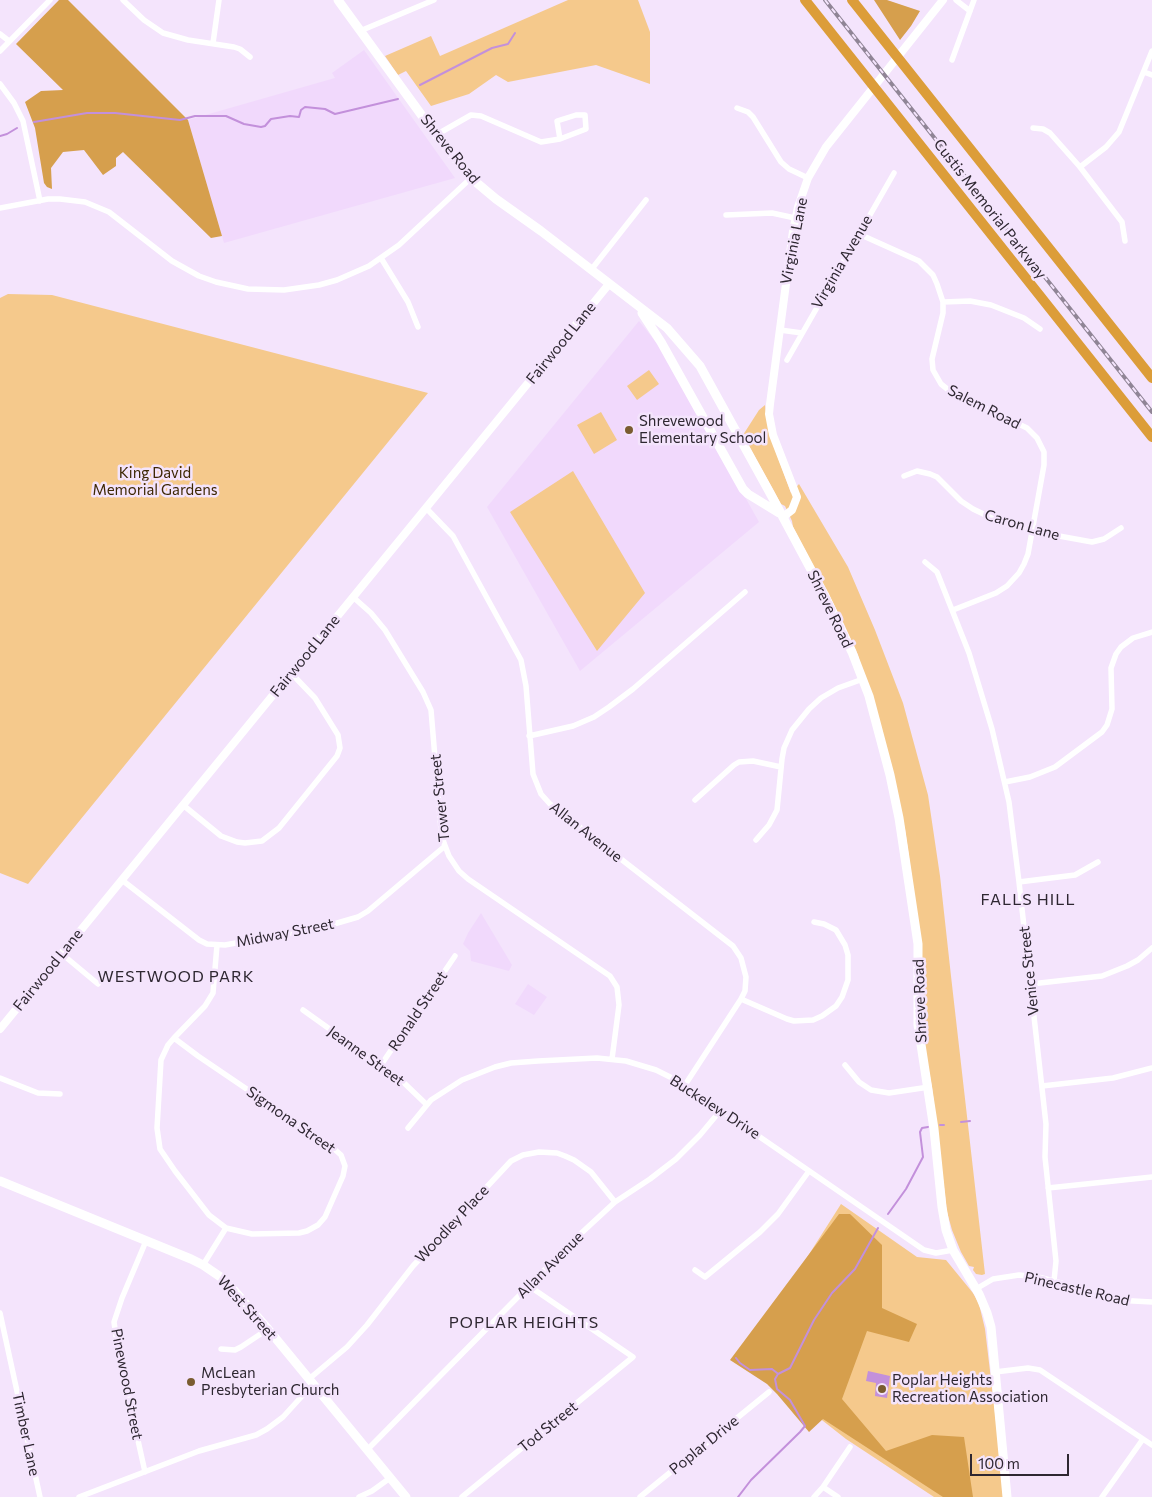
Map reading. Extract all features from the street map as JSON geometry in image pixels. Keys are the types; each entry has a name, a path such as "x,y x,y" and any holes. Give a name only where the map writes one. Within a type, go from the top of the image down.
{"highway":[{"name":"Custis Memorial Parkway","path":"805,0 1152,437"},
{"name":"Custis Memorial Parkway","path":"852,0 1152,378"}],"main road":[{"name":"Shreve Road","path":"338,0 436,135 471,178 672,333 700,366 824,594 863,679 890,775 903,842 918,944 918,1025 928,1087 946,1230 953,1250 976,1288 991,1327 1007,1497"},
{"name":"Shreve Road","path":"638,307 661,342 743,489 783,517"},
{"path":"757,500 766,499 770,493"},
{"name":"West Street","path":"0,1181 203,1265 225,1280 406,1497"}],"street":[{"path":"0,50 50,0"},
{"path":"123,0 144,20 163,33 174,37 240,49 250,57"},
{"path":"213,43 220,0"},
{"path":"360,31 434,0"},
{"name":"Virginia Lane","path":"783,517 792,510 796,497 773,435 770,414 795,218 808,178 826,147 855,108 943,0"},
{"path":"956,0 970,11"},
{"path":"952,60 974,0"},
{"path":"0,34 9,41"},
{"path":"1080,167 1106,147 1119,132 1152,51"},
{"path":"1144,72 1152,75"},
{"path":"0,84 14,103 24,122 40,201"},
{"path":"737,108 748,112 753,117 781,162 789,169 808,178"},
{"path":"436,135 471,115 481,116 541,142 560,139 586,129 585,115 576,115 557,121 560,139"},
{"path":"1033,128 1043,129 1050,133 1080,167 1122,222 1125,241"},
{"name":"Virginia Avenue","path":"787,360 894,173"},
{"path":"0,208 60,199 96,206 119,218 165,256 184,268 216,282 248,289 284,290 319,285 353,273 381,258 399,245 471,178"},
{"path":"590,270 646,200"},
{"path":"726,215 772,213 795,218"},
{"name":"Salem Road","path":"859,234 919,261 933,275 943,302 941,326 932,359 933,370 941,384 951,392 1027,428 1037,438 1044,452 1044,465 1033,531 1024,564 1014,580 996,593 953,610"},
{"path":"381,258 408,302 418,327"},
{"name":"Fairwood Lane","path":"0,1029 609,284"},
{"path":"943,302 970,301 992,305 1024,318 1040,328"},
{"path":"780,330 802,333"},
{"name":"Caron Lane","path":"904,476 917,472 930,474 937,477 961,502 973,510 998,521 1033,531 1092,542 1104,539 1121,528"},
{"name":"Allan Avenue","path":"426,508 453,536 519,654 524,669 534,779 547,801 733,946 741,958 746,977 745,991 742,999 684,1085"},
{"name":"Venice Street","path":"925,562 937,572 953,610 982,692 1005,782 1020,882 1046,1124 1045,1157 1056,1261 1054,1281"},
{"path":"529,736 573,726 594,717 609,707 633,689 745,592"},
{"name":"Tower Street","path":"353,597 371,613 385,630 423,692 431,710 441,830 445,846 454,864 468,879 610,976 616,987 619,1005 612,1059"},
{"path":"1005,782 1055,767 1102,732 1107,726 1112,709 1111,668 1116,654 1121,647 1133,638 1152,632"},
{"path":"183,805 227,840 255,843 268,837 279,828 337,756 340,742 338,735 315,698 291,673"},
{"path":"756,840 769,825 777,810 784,748 792,730 813,705 832,691 863,679"},
{"path":"695,800 739,762 754,760 781,767"},
{"name":"Midway Street","path":"122,880 188,934 199,940 217,945 327,926 358,917 368,911 445,846"},
{"path":"1020,882 1075,875 1098,862"},
{"path":"742,999 794,1021 813,1020 836,1006 842,997 848,980 848,955 845,945 836,930 824,924 814,922"},
{"path":"203,1265 226,1228 209,1215 164,1157 156,1128 160,1065 164,1052 174,1038 205,1006 212,993 215,984 217,945"},
{"path":"1031,984 1102,976 1127,966 1151,950"},
{"path":"62,954 98,984"},
{"name":"Ronald Street","path":"381,1065 455,956"},
{"name":"Jeanne Street","path":"303,1010 401,1080 426,1104"},
{"name":"Sigmona Street","path":"174,1038 332,1147 343,1160 344,1172 325,1217 313,1228 299,1233 252,1234 226,1228"},
{"name":"Buckelew Drive","path":"408,1128 426,1104 462,1080 495,1067 510,1063 597,1058 642,1065 656,1070 684,1085 924,1250 936,1252 953,1250"},
{"path":"845,1064 859,1082 871,1090 889,1092 928,1087"},
{"path":"1042,1086 1113,1078 1152,1068"},
{"path":"0,1078 38,1093 60,1094"},
{"name":"Allan Avenue","path":"368,1450 576,1238 615,1202 676,1160 720,1111"},
{"name":"Woodley Place","path":"79,1497 199,1451 247,1438 267,1430 283,1417 311,1381 368,1325 413,1266 511,1161 523,1155 539,1152 557,1153 565,1156 591,1172 615,1202"},
{"path":"695,1270 705,1277 760,1232 783,1208 809,1171"},
{"path":"1048,1188 1152,1177"},
{"name":"Pinewood Street","path":"145,1472 118,1350 114,1322 146,1241"},
{"name":"Pinecastle Road","path":"976,1288 993,1279 1010,1276 1038,1277 1116,1300 1152,1302"},
{"name":"Tod Street","path":"462,1497 633,1357 529,1286"},
{"name":"Timber Lane","path":"0,1313 40,1497"},
{"path":"221,1349 235,1350 241,1348 268,1330"},
{"path":"995,1372 1028,1368 1040,1370 1143,1438 1152,1446"},
{"name":"Poplar Drive","path":"640,1497 769,1392"},
{"path":"1102,1497 1143,1438"},
{"path":"814,1497 824,1487 850,1447"},
{"path":"359,1497 372,1491 390,1478"},
{"path":"824,1487 838,1497"}],"shaded area":[{"path":"59,0 68,0 188,120 222,236 211,238 123,152 116,158 116,166 103,175 84,150 63,152 51,168 52,189 44,183 35,128 25,102 41,91 63,90 16,44"},
{"path":"874,0 887,0 920,11 900,40"},
{"path":"364,50 455,178 224,243 188,120 335,78 332,73"},
{"name":"Shrevewood Elementary School","path":"639,321 664,352 759,522 580,671 487,507"},
{"path":"481,913 512,965 509,971 471,961 470,951 463,944"},
{"path":"528,984 547,997 534,1015 515,1004"},
{"path":"839,1214 850,1214 882,1245 882,1308 917,1324 909,1342 867,1331 842,1399 886,1451 932,1435 964,1437 973,1497 943,1497 823,1419 809,1432 767,1384 730,1360"},
{"name":"Poplar Heights Recreation Association","path":"868,1371 890,1376 887,1398 875,1396 876,1383 866,1381"}],"green space":[{"path":"568,0 638,0 650,32 650,84 596,65 508,82 496,75 469,94 431,106 406,71 398,75 385,56 431,36 440,56"},
{"name":"King David Memorial Gardens","path":"8,294 52,295 428,393 28,884 0,873 0,298"},
{"path":"649,370 659,384 637,400 627,386"},
{"path":"765,405 769,433 791,493 799,484 848,567 875,630 903,703 928,795 940,876 985,1274 982,1275 976,1274 973,1270 974,1267 969,1266 961,1252 947,1212 932,1087 923,1039 920,935 905,829 858,655 844,624 793,527 785,506 781,504 743,435 759,410"},
{"path":"601,412 617,440 594,454 577,425"},
{"path":"573,471 645,593 597,651 510,512"},
{"name":"Poplar Heights Recreation Association","path":"841,1204 917,1257 946,1260 973,1293 979,1304 985,1329 1005,1497 934,1497 846,1439 743,1358"}],"waterway":[{"path":"420,85 492,48 508,44 515,33"},
{"path":"34,122 87,113 115,113 180,120 195,116 226,116 244,124 261,127 265,126 271,119 290,116 299,117 301,110 305,107 325,109 335,114 398,99"},
{"path":"0,136 17,128"},
{"path":"961,1122 970,1121"},
{"path":"888,1214 906,1189 923,1157 920,1132 922,1128 928,1127"},
{"path":"738,1497 751,1480 805,1426 790,1400 777,1389 775,1379 778,1374 790,1368 814,1320 832,1293 855,1269 878,1228"},
{"path":"736,1358 750,1370 772,1369 777,1373"}],"railway":[{"path":"825,0 1152,412"}],"place":[{"name":"Shrevewood Elementary School","path":"629,430"},
{"name":"McLean Presbyterian Church","path":"191,1382"},
{"name":"Poplar Heights Recreation Association","path":"882,1389"}],"district":[{"name":"FALLS HILL","path":"1028,900"},
{"name":"WESTWOOD PARK","path":"176,977"},
{"name":"POPLAR HEIGHTS","path":"524,1323"}]}
